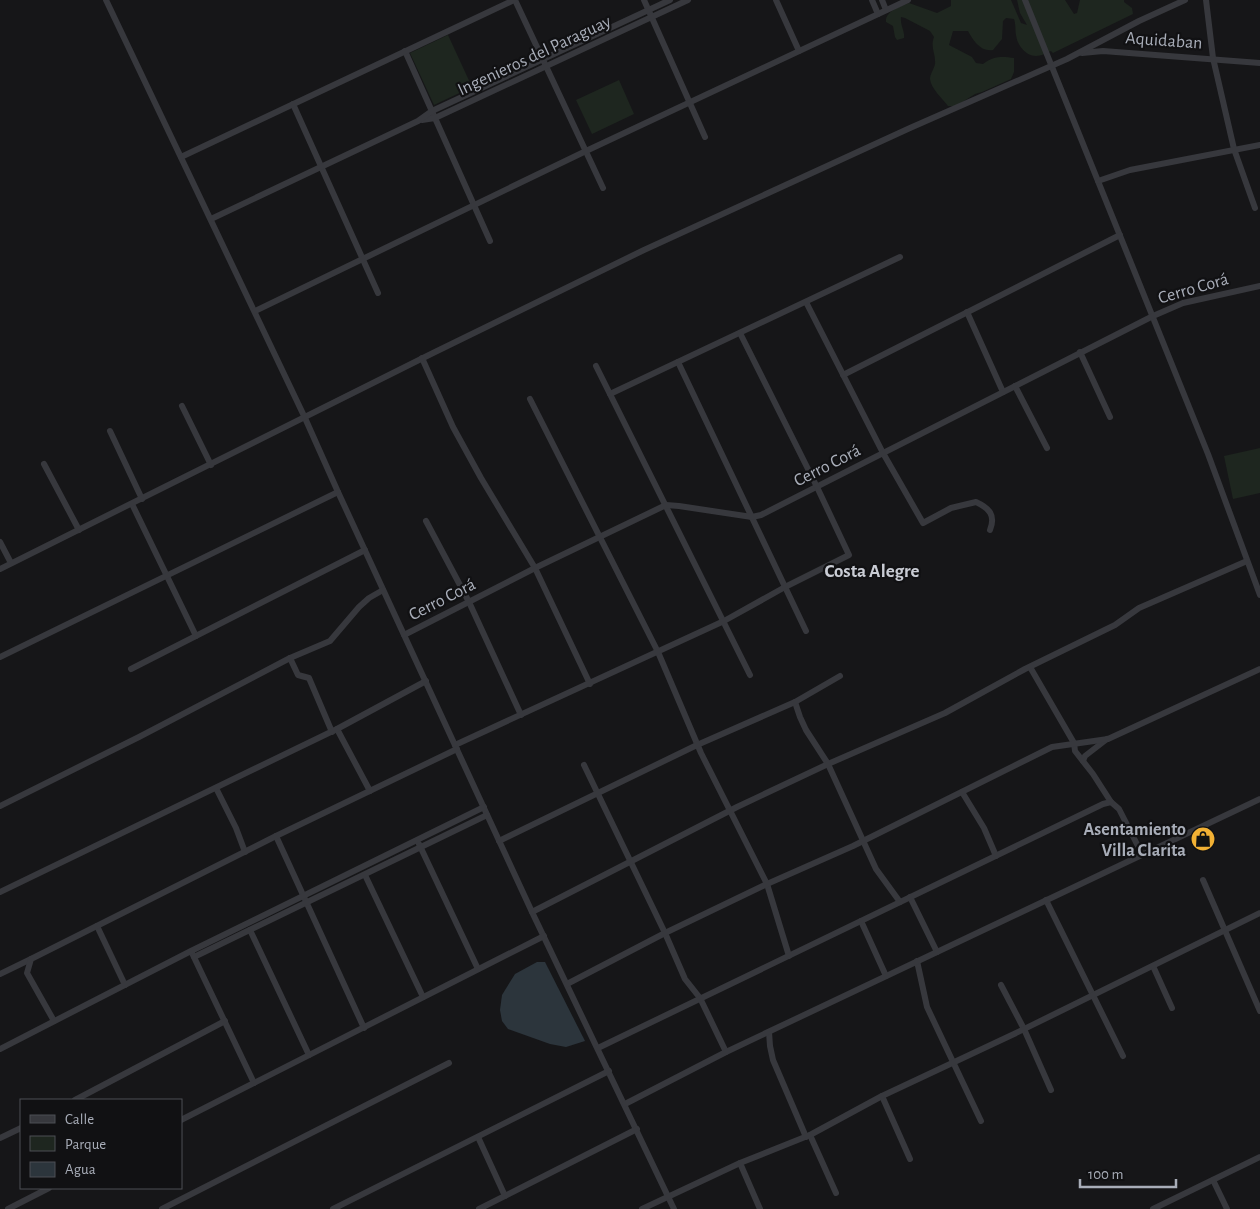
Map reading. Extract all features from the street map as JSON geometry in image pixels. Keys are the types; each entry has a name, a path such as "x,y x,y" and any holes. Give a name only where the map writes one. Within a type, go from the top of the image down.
{"street":[{"path":"106,0 255,311 532,912 674,1209"},
{"path":"181,157 514,0 603,188"},
{"path":"644,0 706,137"},
{"name":"Ingenieros del Paraguay","path":"211,219 418,121 432,111 670,0"},
{"name":"Ingenieros del Paraguay","path":"418,121 435,118 688,0"},
{"path":"776,0 799,51"},
{"path":"872,0 878,14"},
{"path":"882,0 886,10"},
{"path":"255,311 586,151 908,0"},
{"path":"1025,0 1208,454 1260,595"},
{"path":"0,569 422,358 644,250 910,128 1067,59 1139,21 1185,0"},
{"path":"1206,0 1213,58 1234,149 1255,208"},
{"path":"405,51 490,241"},
{"name":"Aquidaban","path":"1067,59 1085,52 1103,51 1260,63"},
{"path":"293,104 378,293"},
{"path":"1098,181 1130,170 1260,145"},
{"path":"843,375 1120,235"},
{"path":"610,394 900,257"},
{"name":"Cerro Corá","path":"404,635 535,568 666,506 679,506 752,517 761,516 1152,316 1182,304 1260,286"},
{"path":"806,302 883,453 923,523 952,508 976,502 987,507 991,513 992,523 990,530"},
{"path":"967,312 1003,392"},
{"path":"0,974 521,715 724,621 849,555 740,334"},
{"path":"1080,352 1110,417"},
{"path":"422,358 453,427 535,568 590,684"},
{"path":"678,362 806,631"},
{"path":"596,366 750,675"},
{"path":"1014,386 1047,448"},
{"path":"530,399 658,652 697,745 767,884 790,956"},
{"path":"182,406 210,465"},
{"path":"110,431 142,499"},
{"path":"44,464 79,530"},
{"path":"0,656 338,492"},
{"path":"132,504 196,636"},
{"path":"426,521 469,602 521,715"},
{"path":"0,542 11,563"},
{"path":"131,669 365,550"},
{"path":"532,912 730,811 828,764 945,713 1030,667 1114,625 1139,608 1248,561"},
{"path":"0,806 139,737 290,658 330,641 359,607 369,598 383,590"},
{"path":"290,658 298,675 309,678 335,731 370,791"},
{"path":"1030,667 1074,743 1075,751 1111,802 1119,809 1142,854"},
{"path":"1083,761 1085,756 1108,739 1260,669"},
{"path":"499,841 697,745 795,702 840,676"},
{"path":"0,892 335,731 426,681"},
{"path":"795,702 806,730 828,764 880,876 900,902"},
{"path":"567,984 665,933 767,884 864,841 1052,747 1108,739"},
{"path":"584,765 665,933 685,979 700,998 726,1052"},
{"path":"216,788 236,828 245,852"},
{"path":"962,792 984,828 996,856"},
{"path":"625,1104 726,1052 1260,799"},
{"path":"598,1048 1102,804 1111,802"},
{"path":"193,954 304,896 484,807"},
{"path":"0,1049 125,985 250,930 487,815"},
{"path":"276,836 364,1028"},
{"path":"417,840 478,969"},
{"path":"365,874 423,997"},
{"path":"1202,880 1226,930 1260,1011"},
{"path":"910,897 937,952"},
{"path":"1046,900 1123,1056"},
{"path":"642,1209 740,1163 808,1136 882,1096 1024,1029 1260,913"},
{"path":"861,921 886,976"},
{"path":"96,926 125,985"},
{"path":"250,930 309,1055"},
{"path":"182,1119 544,936"},
{"path":"193,954 254,1083"},
{"path":"31,959 27,973 54,1021"},
{"path":"917,962 927,1007 981,1121"},
{"path":"1153,966 1172,1008"},
{"path":"1001,985 1024,1029 1051,1090"},
{"path":"77,1099 225,1021"},
{"path":"770,1032 773,1060 836,1193"},
{"path":"162,1209 449,1063"},
{"path":"333,1209 609,1071"},
{"path":"882,1096 910,1159"},
{"path":"0,1138 20,1128"},
{"path":"479,1209 637,1129"},
{"path":"478,1136 505,1196"},
{"path":"1153,1209 1260,1157"},
{"path":"740,1163 760,1209"},
{"path":"1213,1180 1227,1209"},
{"path":"8,1209 47,1189"}],"green space":[{"path":"951,0 1011,0 1021,23 1027,25 1020,13 1017,0 1065,0 1074,14 1077,13 1080,0 1124,0 1132,8 1133,14 1053,53 1051,51 1038,56 1032,56 1020,46 1014,19 1006,18 1003,21 1002,39 993,50 981,47 968,31 953,31 949,45 972,57 976,63 983,64 990,59 998,57 1014,58 1014,72 1011,79 975,94 956,106 948,106 935,90 930,79 935,60 934,37 930,31 901,17 904,38 897,40 893,26 886,22 886,18 890,12 909,3 937,13 951,6"},
{"path":"448,35 472,87 434,105 410,53"},
{"path":"619,80 634,114 592,134 576,100"},
{"path":"1260,448 1260,493 1233,499 1224,456"}],"water":[{"path":"537,962 545,962 585,1041 566,1047 550,1044 508,1029 502,1021 500,1010 502,995 515,974"}],"place":[{"name":"Asentamiento Villa Clarita","path":"1203,839"}],"district":[{"name":"Costa Alegre","path":"872,570"}]}
